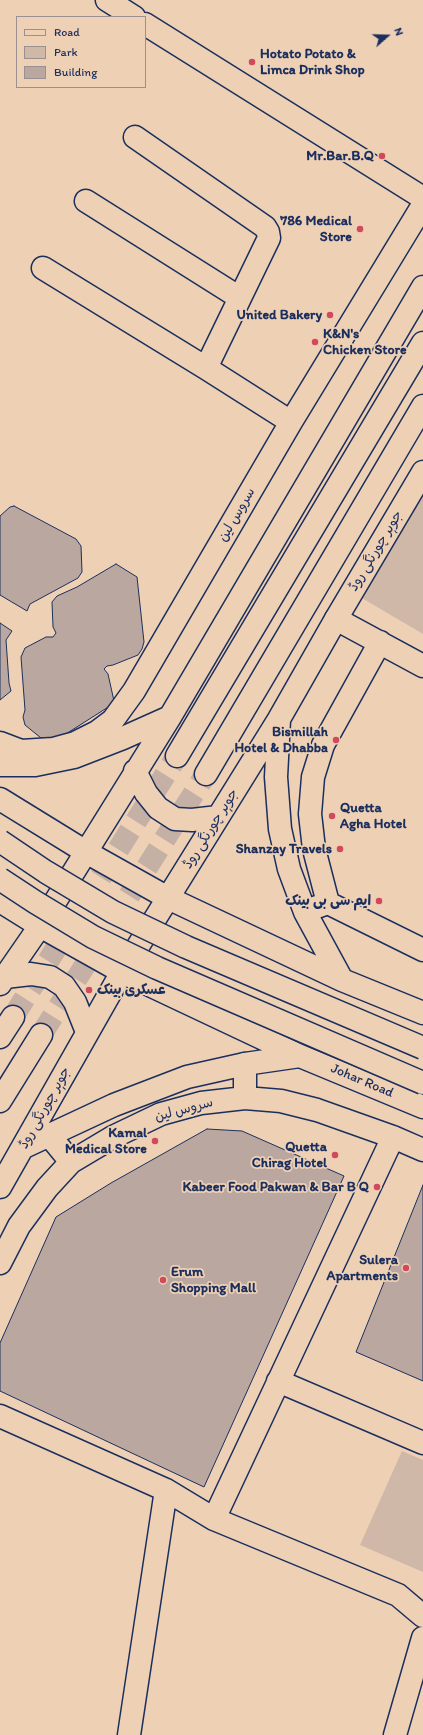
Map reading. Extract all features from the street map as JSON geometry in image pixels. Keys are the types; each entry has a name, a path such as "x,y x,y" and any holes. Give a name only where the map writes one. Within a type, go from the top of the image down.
{"main road":[{"path":"107,0 132,16"},
{"path":"146,25 423,198"},
{"path":"135,137 265,227 268,232 269,238 206,368"},
{"path":"86,201 240,298"},
{"name":"سروس لین","path":"0,743 21,751 53,748 76,743 97,732 118,729 134,691 291,422 423,205"},
{"path":"43,268 291,422"},
{"path":"2,980 40,926 170,717 423,287"},
{"path":"177,756 423,343"},
{"path":"206,774 423,406"},
{"name":"جوہر چورنگی روڈ","path":"0,1187 122,972 279,719 423,472"},
{"path":"336,619 423,666"},
{"path":"328,903 314,849 310,814 313,777 323,745 380,642"},
{"path":"0,765 35,765 74,757 118,729 170,717"},
{"path":"279,719 276,777 280,828 289,869 305,912 342,980"},
{"path":"135,771 146,793 158,808 175,819 192,820 218,818"},
{"path":"0,799 86,852 168,898 342,980 423,1013"},
{"path":"0,841 46,872 113,912 186,948 423,1048"},
{"path":"0,879 93,937 157,968 423,1083"},
{"name":"Johar Road","path":"0,901 40,926 122,972 300,1056 423,1107"},
{"path":"305,912 328,903 423,950"},
{"path":"2,980 31,974 50,977 64,986 75,1002 87,1032"},
{"path":"0,1037 13,1017"},
{"path":"0,1101 41,1035"},
{"path":"24,1147 114,1105 187,1077 245,1064 300,1056"},
{"path":"245,1064 245,1098"},
{"name":"سروس لین","path":"0,1264 20,1226 47,1188 71,1162 113,1137 161,1114 201,1102 245,1098 281,1101 318,1110 393,1137 423,1150"},
{"path":"49,1135 71,1162"},
{"path":"214,1519 393,1137"},
{"path":"278,1381 423,1443"},
{"path":"0,1416 166,1490 214,1519 398,1595 423,1616"},
{"path":"129,1735 166,1490"},
{"path":"395,1735 423,1638"}],"green space":[{"path":"423,479 423,634 355,594"},
{"path":"402,1451 423,1460 423,1572 360,1545"}],"building":[{"path":"14,506 76,539 81,546 82,572 78,578 30,604 27,611 0,595 0,516 10,507"},
{"path":"116,564 137,577 144,642 142,649 138,655 107,666 104,669 108,674 114,701 113,704 58,739 41,738 25,725 23,717 25,710 21,657 25,648 46,637 53,637 56,633 53,627 52,602 57,596 77,587"},
{"path":"0,623 12,631 6,640 9,683 11,691 0,700"},
{"name":"Erum Shopping Mall","path":"207,1129 242,1131 344,1176 204,1487 0,1391 0,1343 56,1217 111,1183"},
{"name":"Sulera Apartments","path":"423,1185 423,1381 356,1352"}],"tunnel":[{"path":"13,1017 177,756"},
{"path":"41,1035 206,774"}],"place":[{"name":"Hotato Potato & Limca Drink Shop","path":"252,62"},
{"name":"Mr.Bar.B.Q","path":"382,156"},
{"name":"786 Medical Store","path":"360,229"},
{"name":"United Bakery","path":"330,315"},
{"name":"K&N's Chicken Store","path":"315,342"},
{"name":"Bismillah Hotel & Dhabba","path":"336,740"},
{"name":"Quetta Agha Hotel","path":"332,816"},
{"name":"Shanzay Travels","path":"340,849"},
{"name":"ایم سی بی بینک","path":"379,901"},
{"name":"عسکری بینک","path":"89,990"},
{"name":"Kamal Medical Store","path":"155,1141"},
{"name":"Quetta Chirag Hotel","path":"335,1155"},
{"name":"Kabeer Food Pakwan & Bar B Q","path":"377,1187"},
{"name":"Sulera Apartments","path":"406,1268"},
{"name":"Erum Shopping Mall","path":"163,1280"}]}
